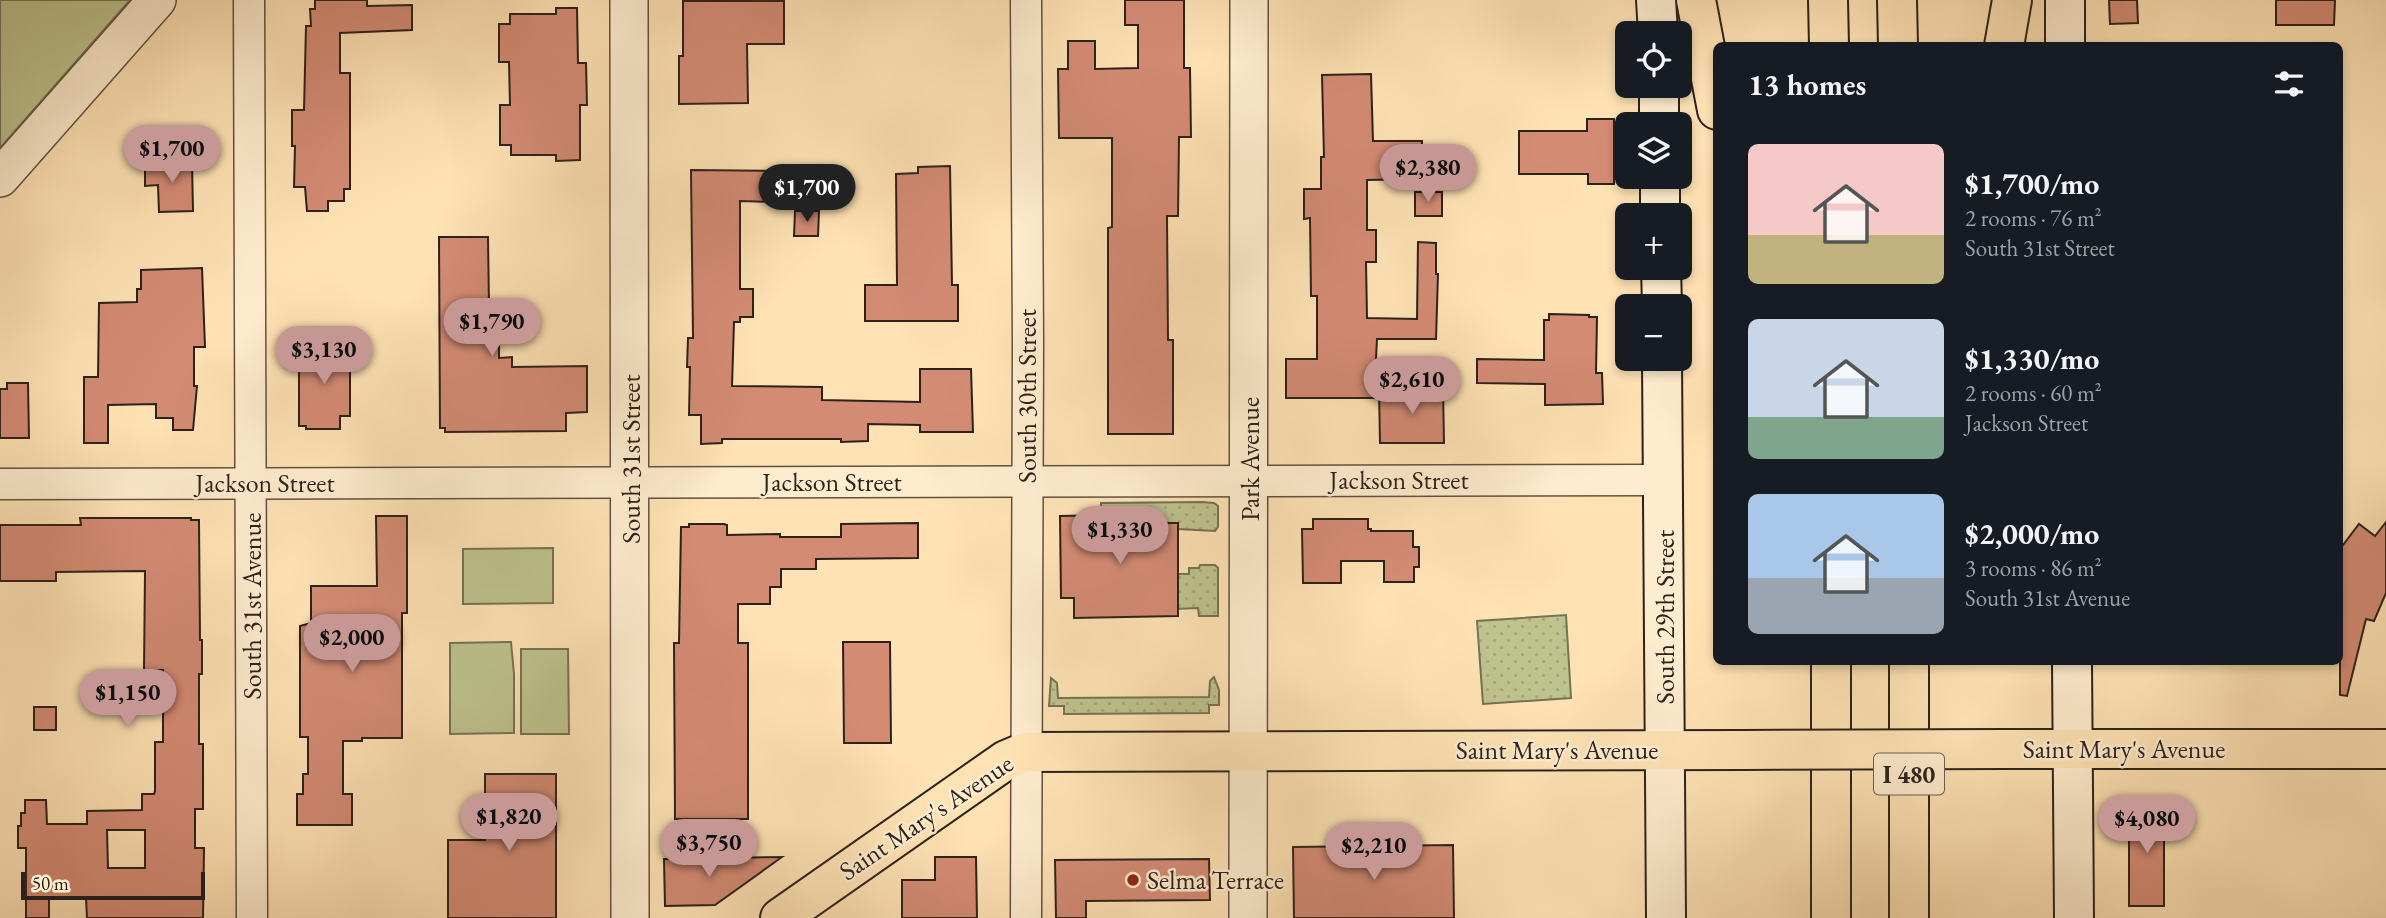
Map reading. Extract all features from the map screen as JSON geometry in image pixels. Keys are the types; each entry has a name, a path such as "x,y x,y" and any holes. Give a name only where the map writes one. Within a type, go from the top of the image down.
{"main road":[{"path":"1656,0 1657,21"},
{"path":"1696,0 1713,89"},
{"path":"1828,0 1829,42"},
{"path":"1898,0 1898,42"},
{"path":"2005,42 2012,0"},
{"path":"2065,0 2065,42"},
{"name":"South 29th Street","path":"1662,371 1666,918"},
{"path":"1812,665 1830,714"},
{"path":"1831,665 1831,918"},
{"name":"I 480","path":"1909,665 1909,918"},
{"path":"2072,665 2074,918"},
{"name":"Saint Mary's Avenue","path":"780,918 1006,760 1025,752 2386,749"}],"street":[{"path":"0,178 157,0"},
{"name":"South 31st Avenue","path":"249,0 252,918"},
{"name":"South 31st Street","path":"629,0 630,918"},
{"name":"South 30th Street","path":"1026,0 1026,918"},
{"name":"Park Avenue","path":"1248,918 1249,0"},
{"name":"Jackson Street","path":"0,484 1664,480"}],"green space":[{"path":"0,0 130,0 0,148"},
{"path":"1202,502 1218,506 1218,527 1215,531 1178,529 1178,523 1157,523 1101,515 1101,503"},
{"path":"553,548 553,603 463,604 463,549"},
{"path":"1200,565 1215,565 1218,568 1218,616 1199,616 1198,608 1175,609 1177,574 1189,574 1189,568 1199,568"},
{"path":"1566,615 1571,698 1483,704 1477,621"},
{"path":"511,642 514,733 450,734 450,643"},
{"path":"521,649 568,649 569,734 521,734"},
{"path":"1214,677 1219,690 1219,705 1209,705 1209,713 1064,714 1064,706 1049,706 1051,678 1057,683 1058,698 1209,697 1210,681"}],"building":[{"path":"315,0 367,0 367,6 412,5 412,30 340,33 340,73 350,73 350,189 344,189 344,201 328,201 328,211 307,211 305,187 294,187 292,110 304,110 306,26 311,26 310,9 315,9"},
{"path":"1125,0 1184,0 1184,68 1190,68 1191,137 1179,137 1178,216 1167,216 1168,340 1173,340 1173,434 1108,434 1108,228 1112,227 1112,138 1059,138 1058,69 1068,69 1068,41 1095,41 1095,69 1138,68 1138,25 1125,25"},
{"path":"2109,0 2137,0 2138,23 2110,24"},
{"path":"2276,0 2335,0 2334,25 2276,25"},
{"path":"683,1 784,1 784,44 747,44 748,103 679,104 679,56 683,56"},
{"path":"556,8 577,8 578,63 586,63 587,105 580,105 580,160 556,161 556,155 511,155 511,145 500,145 500,105 510,105 509,62 499,62 499,24 510,24 510,14 556,14"},
{"path":"1371,74 1373,141 1422,141 1422,179 1367,180 1367,230 1376,230 1376,262 1366,262 1367,318 1417,319 1418,242 1436,243 1436,339 1377,339 1374,398 1286,398 1286,359 1317,359 1317,296 1311,296 1310,218 1304,219 1304,189 1321,189 1321,157 1324,157 1322,75"},
{"path":"1587,119 1614,119 1614,184 1588,184 1588,174 1519,174 1519,131 1587,131"},
{"path":"192,162 193,211 159,212 158,185 145,186 145,163"},
{"path":"950,166 952,285 958,285 958,321 865,321 865,285 897,285 896,174 918,173 918,167"},
{"path":"691,170 778,171 777,202 740,201 740,289 753,289 753,317 740,317 740,322 734,322 732,386 822,387 822,400 920,402 920,369 971,369 973,432 920,432 920,425 868,424 868,441 722,439 722,443 701,444 701,415 689,415 690,367 687,367 688,338 693,338"},
{"path":"1415,192 1442,192 1442,216 1415,216"},
{"path":"795,211 819,211 818,236 794,236"},
{"path":"439,237 488,237 489,307 499,307 499,358 512,357 512,367 587,366 587,412 566,413 566,431 445,432 445,428 440,428"},
{"path":"202,268 205,347 194,347 194,386 197,386 193,430 173,430 173,418 156,418 156,404 108,405 108,443 84,443 84,377 98,377 99,303 137,302 137,289 141,289 141,270"},
{"path":"1549,314 1597,317 1596,373 1602,373 1603,404 1545,405 1545,384 1477,383 1477,359 1544,360 1544,320 1549,320"},
{"path":"305,340 340,340 340,353 348,353 350,416 340,416 340,429 306,429 306,426 299,426 299,366 305,366"},
{"path":"7,383 28,383 29,438 0,438 0,389 7,389"},
{"path":"1443,389 1444,443 1380,443 1379,390"},
{"path":"1157,514 1157,523 1178,523 1178,616 1074,618 1074,598 1061,598 1060,516"},
{"path":"376,516 407,516 407,613 402,613 402,738 343,741 343,794 352,794 352,825 297,825 297,794 303,794 303,774 308,774 308,737 300,737 300,626 311,623 311,586 377,586"},
{"path":"80,518 199,520 202,674 199,674 199,744 203,744 203,809 195,809 195,848 204,848 203,918 87,918 86,898 49,898 49,918 26,918 26,848 18,848 18,826 21,826 21,813 25,813 25,800 46,800 47,824 87,824 87,811 142,810 142,794 154,794 155,791 155,742 163,742 163,670 144,670 145,571 56,572 56,581 0,581 0,525 81,525","holes":["107,830 145,830 145,868 108,868"]},
{"path":"1313,519 1368,519 1368,529 1371,531 1413,531 1413,547 1419,547 1419,567 1414,567 1414,582 1384,582 1384,561 1341,561 1341,583 1303,583 1302,529 1313,529"},
{"path":"2386,522 2386,593 2374,621 2366,619 2347,696 2340,695 2340,665 2343,665 2343,545 2359,524 2375,536"},
{"path":"918,523 918,558 816,559 816,569 781,569 781,587 770,587 770,604 738,604 738,643 748,643 748,819 675,819 674,643 679,643 681,527 689,527 689,524 724,524 727,525 727,535 841,537 841,524"},
{"path":"843,642 890,642 891,743 844,743"},
{"path":"34,707 56,707 56,730 34,730"},
{"path":"485,774 556,774 556,918 448,918 448,840 485,840"},
{"path":"2164,803 2164,906 2129,906 2129,804"},
{"path":"1453,845 1454,918 1294,918 1293,847"},
{"path":"782,857 715,905 665,906 664,859"},
{"path":"935,857 976,857 977,918 902,918 902,880 935,880"},
{"name":"Selma Terrace","path":"1209,859 1210,900 1086,901 1086,918 1056,918 1055,860"}],"place":[{"name":"Selma Terrace","path":"1133,880"}]}
